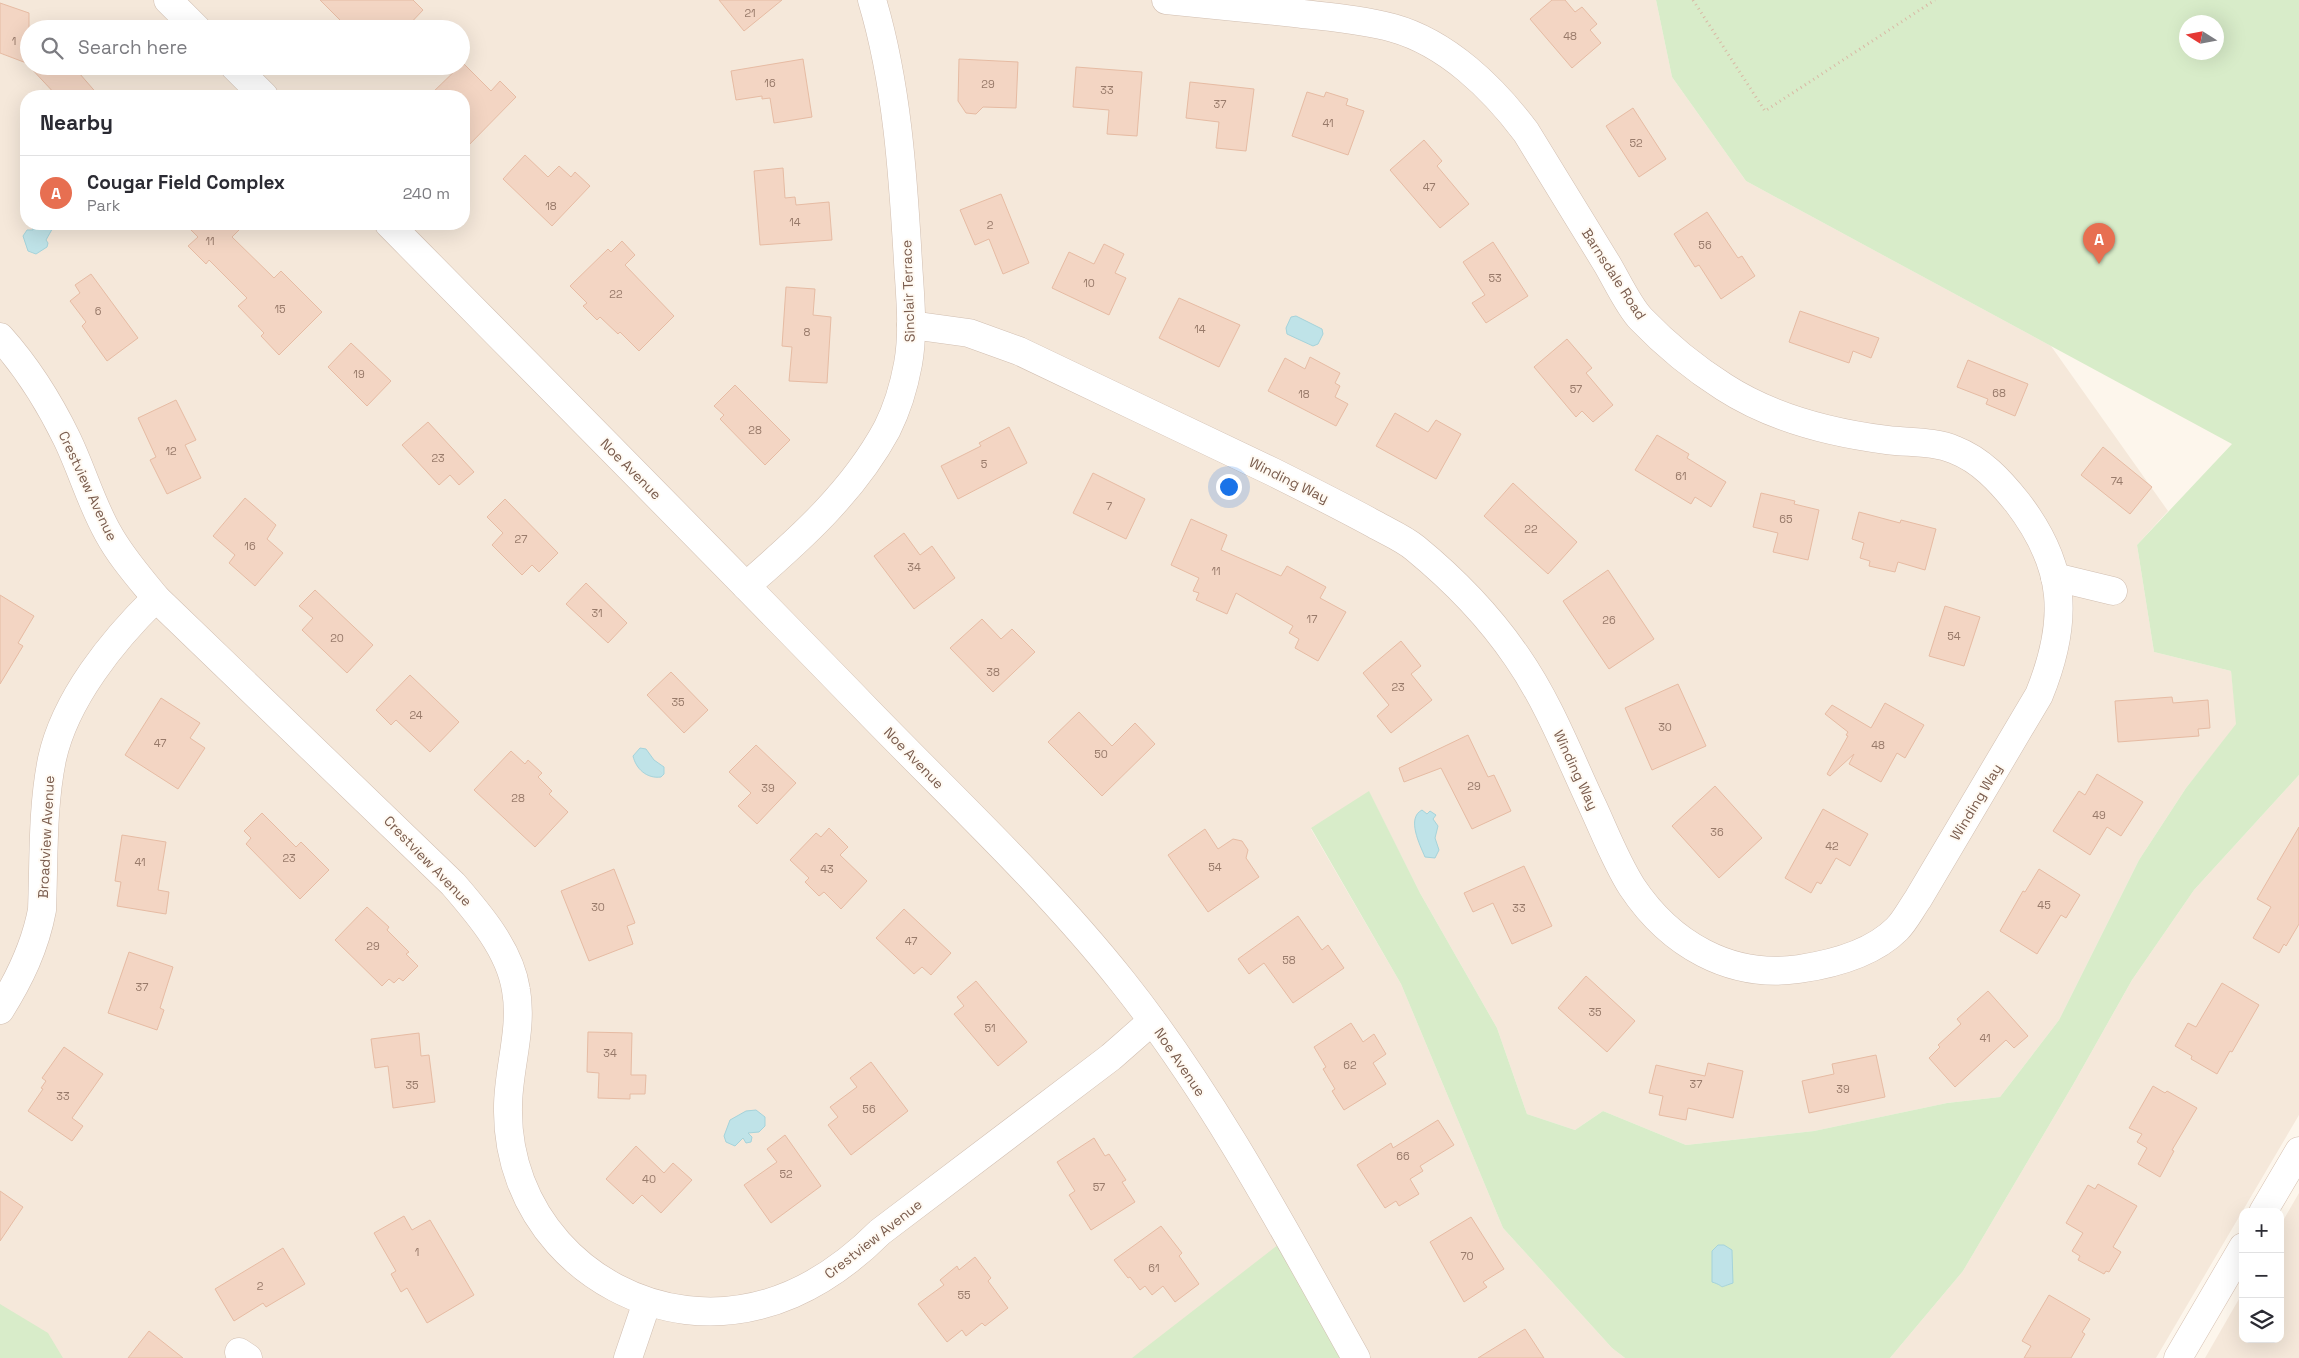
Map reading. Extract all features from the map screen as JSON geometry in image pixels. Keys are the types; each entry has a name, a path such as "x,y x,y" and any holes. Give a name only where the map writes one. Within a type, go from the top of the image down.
{"street":[{"path":"168,0 188,20"},
{"name":"Sinclair Terrace","path":"746,586 810,529 839,498 870,457 888,428 900,396 908,363 911,324 898,142 884,41 872,0"},
{"name":"Barnsdale Road","path":"1166,0 1338,18 1394,28 1425,42 1455,59 1482,80 1506,105 1526,132 1640,318 1684,359 1725,388 1756,404 1804,423 1887,440 1938,444 1970,457 1984,466 2008,491 2028,518 2046,547 2056,577"},
{"path":"243,75 258,90"},
{"name":"Noe Avenue","path":"395,230 746,586 1067,916 1122,981 1201,1092 1288,1237 1356,1358"},
{"name":"Winding Way","path":"911,324 968,333 1019,351 1331,500 1412,545 1451,578 1486,616 1517,657 1544,700 1615,856 1631,886 1651,913 1676,937 1690,947 1737,967 1754,970 1788,971 1822,966 1870,948 1898,928 1918,899 2039,695 2052,664 2058,630 2059,596 2056,577"},
{"name":"Crestview Avenue","path":"0,337 14,352 43,394 67,440 85,487 108,533 127,562 156,598 453,884 478,914 497,942 512,973 516,990 518,1024 512,1057 508,1108 510,1142 518,1176 532,1207 562,1248 588,1271 616,1289 647,1302 698,1311 732,1310 766,1303 798,1292 828,1276 856,1256 880,1232 1111,1057 1152,1021"},
{"path":"2056,577 2113,591"},
{"name":"Broadview Avenue","path":"0,1010 29,959 39,927 42,910 47,791 52,757 64,725 87,680 106,651 156,598"},
{"path":"2265,1208 2299,1151"},
{"path":"2178,1358 2239,1253"},
{"path":"628,1358 647,1302"}],"path":[{"path":"1693,0 1765,111 1935,0"}],"shaded area":[{"path":"0,0 1656,0 1672,77 1746,181 2051,346 2168,511 2137,545 2154,652 2231,671 2237,724 2186,788 2139,860 2059,1020 2000,1097 1947,1103 1814,1131 1686,1145 1603,1111 1575,1130 1527,1114 1497,1028 1420,893 1369,792 1311,829 1401,984 1503,1228 1612,1348 1625,1358 0,1358"},
{"path":"2299,775 2299,1115 2244,1208 2239,1208 2239,1217 2156,1358 1890,1358 1963,1271 2074,1083 2132,980 2194,890"},
{"path":"2299,1193 2299,1358 2205,1358 2239,1299 2239,1343 2284,1343 2284,1219"}],"green space":[{"path":"1656,0 2299,0 2299,775 2194,890 2132,980 2074,1083 1963,1271 1890,1358 1625,1358 1612,1348 1503,1228 1401,984 1311,828 1369,791 1420,893 1497,1028 1527,1114 1575,1130 1603,1111 1686,1145 1814,1131 1947,1103 2000,1097 2059,1020 2139,860 2186,788 2236,724 2231,671 2154,652 2137,545 2232,444 1746,181 1672,77"},
{"path":"1283,1241 1355,1358 1132,1358"},
{"path":"0,1304 48,1333 63,1358 0,1358"}],"water":[{"path":"27,230 52,230 46,240 48,243 47,247 36,254 28,251 23,236"},
{"path":"1296,316 1322,329 1323,334 1318,344 1313,346 1287,334 1286,328 1291,317"},
{"path":"640,748 646,749 654,760 664,767 664,774 661,777 647,775 639,769 633,756"},
{"path":"1422,810 1427,814 1430,811 1436,815 1433,819 1438,826 1435,838 1439,850 1435,858 1425,857 1416,832 1415,819"},
{"path":"756,1110 765,1117 765,1126 759,1132 748,1133 752,1137 751,1142 746,1143 743,1138 735,1146 726,1142 724,1136 730,1120 746,1111"},
{"path":"1718,1245 1724,1245 1732,1250 1733,1283 1723,1287 1712,1282 1712,1251"}],"building":[{"path":"320,0 413,0 423,10 414,20 340,20"},
{"path":"719,0 782,0 744,31"},
{"path":"1552,0 1565,0 1575,12 1582,7 1597,24 1590,30 1601,43 1572,68 1530,19"},
{"path":"0,3 29,13 29,20 20,20 20,61 0,53"},
{"path":"803,59 812,117 774,123 770,98 762,99 762,96 736,100 731,71"},
{"path":"959,59 1018,62 1016,108 983,107 976,114 966,113 958,101"},
{"path":"1076,67 1142,72 1137,136 1107,134 1109,110 1073,107"},
{"path":"470,70 491,91 500,81 516,97 470,144 470,90 435,90 451,75 470,75"},
{"path":"37,75 81,75 94,90 51,90"},
{"path":"1190,82 1254,89 1246,151 1216,148 1219,122 1186,118"},
{"path":"1307,92 1324,97 1326,92 1348,99 1346,105 1364,111 1348,155 1292,136"},
{"path":"1633,108 1666,159 1639,177 1606,126"},
{"path":"1424,140 1442,161 1437,166 1469,204 1440,228 1390,170"},
{"path":"525,155 548,177 559,166 571,177 575,172 590,186 552,226 503,179"},
{"path":"783,168 785,198 795,197 796,205 829,202 832,240 760,245 754,171"},
{"path":"1001,194 1029,263 1003,274 989,239 975,245 960,210"},
{"path":"1707,212 1738,258 1742,256 1755,276 1721,299 1699,265 1695,267 1674,234"},
{"path":"191,230 239,230 232,237 274,278 281,271 322,312 279,355 261,336 264,333 238,306 247,298 209,260 206,264 188,246 198,237"},
{"path":"622,241 635,255 625,265 674,316 639,351 620,332 618,334 600,317 597,320 583,306 587,303 570,286 608,249 611,252"},
{"path":"1493,242 1528,296 1486,323 1472,303 1485,295 1463,262"},
{"path":"1104,244 1124,254 1115,273 1126,278 1109,315 1052,288 1069,252 1094,264"},
{"path":"91,274 138,338 107,361 82,326 86,322 70,301 80,293 75,285"},
{"path":"786,287 815,289 813,315 831,317 827,383 789,381 792,347 782,346"},
{"path":"1179,298 1240,325 1219,367 1159,338"},
{"path":"1800,311 1879,338 1871,358 1853,351 1849,363 1789,342"},
{"path":"1567,339 1592,368 1586,373 1613,405 1593,422 1582,411 1576,417 1534,367"},
{"path":"351,343 391,381 367,406 328,367"},
{"path":"1310,357 1340,373 1335,383 1340,386 1335,397 1348,404 1336,426 1268,391 1285,358 1305,369"},
{"path":"1968,360 2028,384 2015,416 1986,404 1988,399 1957,387"},
{"path":"735,385 790,440 765,465 720,419 724,415 714,406"},
{"path":"176,400 196,440 185,445 201,478 167,494 150,460 156,457 138,418"},
{"path":"1395,413 1428,432 1436,420 1461,434 1436,479 1376,446"},
{"path":"428,422 474,472 459,485 450,475 439,485 402,445"},
{"path":"1009,427 1027,463 958,499 941,466 981,446 979,443"},
{"path":"1657,435 1689,454 1687,458 1726,482 1711,507 1695,497 1691,504 1635,470"},
{"path":"2103,447 2152,487 2130,514 2081,475"},
{"path":"1093,473 1145,499 1126,539 1073,513"},
{"path":"1513,483 1577,542 1548,574 1484,516"},
{"path":"1761,493 1795,501 1794,504 1819,510 1808,560 1773,552 1778,533 1753,527"},
{"path":"245,498 276,525 267,539 283,553 255,586 229,563 235,555 213,536"},
{"path":"505,499 558,553 539,572 532,565 522,575 492,545 503,533 487,517"},
{"path":"1859,512 1900,523 1901,520 1936,529 1925,570 1898,562 1895,572 1869,566 1870,561 1860,558 1864,543 1852,539"},
{"path":"1191,519 1227,535 1221,550 1281,576 1287,566 1326,587 1320,598 1346,612 1318,661 1295,648 1299,639 1289,633 1293,626 1236,593 1227,614 1196,600 1199,593 1193,591 1199,578 1171,565"},
{"path":"904,533 920,555 932,546 955,578 914,609 874,556"},
{"path":"1608,570 1654,639 1609,669 1563,601"},
{"path":"586,583 627,623 608,643 566,604"},
{"path":"315,590 373,645 347,673 302,630 313,618 299,606"},
{"path":"0,595 34,616 18,643 23,646 0,684"},
{"path":"1945,606 1980,617 1964,666 1929,656"},
{"path":"982,619 1001,639 1012,629 1035,652 993,692 950,648"},
{"path":"1401,641 1421,666 1411,674 1432,700 1391,733 1377,716 1389,705 1363,673"},
{"path":"671,672 708,710 684,733 647,695"},
{"path":"410,675 459,722 430,752 396,720 391,725 376,710"},
{"path":"1678,684 1706,746 1652,770 1625,708"},
{"path":"2172,697 2173,703 2208,700 2210,728 2198,729 2199,736 2118,742 2115,701"},
{"path":"161,698 200,723 190,738 205,748 178,789 125,755"},
{"path":"1885,703 1924,725 1905,758 1897,753 1881,782 1849,764 1854,754 1830,776 1827,774 1848,736 1846,735 1848,732 1825,714 1832,705 1871,728"},
{"path":"1079,712 1112,746 1135,723 1155,744 1102,796 1048,742"},
{"path":"1468,735 1488,777 1494,775 1511,811 1472,829 1441,768 1404,782 1399,768"},
{"path":"756,745 796,783 757,824 738,806 751,793 729,772"},
{"path":"511,751 525,764 528,760 542,773 538,777 552,791 549,794 568,812 535,847 474,790"},
{"path":"2097,774 2143,802 2121,836 2107,827 2090,855 2053,831 2079,791 2085,795"},
{"path":"1715,786 1762,838 1719,878 1672,826"},
{"path":"1823,809 1868,834 1850,866 1836,858 1821,884 1817,882 1811,893 1785,878"},
{"path":"262,813 296,847 301,842 329,870 300,899 246,844 251,838 244,831"},
{"path":"2299,827 2299,924 2286,946 2284,944 2279,953 2253,938 2271,907 2257,899"},
{"path":"829,828 848,847 840,855 867,881 841,909 824,892 819,896 805,882 809,878 790,860 816,833 821,837"},
{"path":"1205,829 1218,849 1233,839 1242,841 1248,850 1246,858 1259,877 1208,912 1168,855"},
{"path":"122,835 166,842 158,890 169,892 166,914 117,906 121,882 115,881"},
{"path":"1524,866 1552,926 1512,944 1493,903 1473,912 1464,893"},
{"path":"614,869 635,923 627,926 633,944 589,961 561,891"},
{"path":"2039,869 2080,895 2066,918 2061,915 2037,954 2000,931 2023,891 2025,892"},
{"path":"367,907 389,927 387,930 409,952 406,954 418,966 403,981 399,978 394,983 389,979 382,986 335,940"},
{"path":"904,909 951,953 931,975 922,967 914,974 876,938"},
{"path":"1298,916 1322,950 1328,945 1344,968 1293,1003 1264,963 1249,974 1238,959"},
{"path":"129,952 173,967 160,1008 164,1010 157,1030 108,1013"},
{"path":"1586,976 1635,1021 1607,1052 1558,1008"},
{"path":"976,981 1027,1042 998,1066 954,1014 964,1006 957,997"},
{"path":"2222,983 2259,1005 2217,1074 2191,1059 2192,1056 2175,1046 2188,1023 2196,1027"},
{"path":"1988,991 2028,1036 2014,1048 2006,1040 1955,1087 1929,1058 1940,1047 1938,1045 1961,1024 1957,1019"},
{"path":"1351,1023 1363,1042 1374,1034 1386,1054 1373,1063 1386,1084 1344,1110 1332,1091 1335,1089 1323,1069 1326,1067 1314,1047"},
{"path":"588,1032 632,1033 631,1075 646,1075 645,1094 630,1094 630,1099 598,1098 599,1073 587,1072"},
{"path":"419,1033 421,1056 429,1055 435,1102 393,1108 388,1066 375,1068 371,1039"},
{"path":"64,1047 103,1074 72,1118 83,1126 72,1141 28,1111 43,1089 41,1088 46,1081 42,1078"},
{"path":"1876,1055 1885,1097 1809,1113 1802,1081 1834,1074 1832,1064"},
{"path":"871,1062 908,1111 851,1155 828,1125 838,1117 830,1107 857,1087 850,1078"},
{"path":"1708,1063 1743,1071 1733,1118 1688,1108 1686,1120 1659,1115 1663,1096 1649,1093 1656,1065 1705,1076"},
{"path":"2153,1086 2165,1093 2167,1091 2197,1108 2172,1150 2174,1151 2160,1177 2138,1164 2147,1148 2137,1142 2142,1134 2129,1128"},
{"path":"1438,1120 1454,1145 1420,1166 1423,1171 1410,1179 1419,1194 1399,1206 1396,1201 1385,1208 1357,1165 1391,1143 1393,1148"},
{"path":"785,1135 821,1186 771,1223 744,1185 777,1162 767,1149"},
{"path":"1094,1138 1105,1156 1109,1154 1126,1180 1122,1182 1135,1202 1091,1230 1069,1195 1075,1191 1057,1162"},
{"path":"636,1146 664,1173 673,1163 692,1180 661,1213 642,1195 633,1204 606,1179"},
{"path":"2098,1184 2137,1206 2113,1247 2121,1252 2109,1272 2106,1271 2104,1274 2078,1260 2080,1256 2072,1251 2083,1233 2066,1223 2088,1185 2095,1189"},
{"path":"0,1191 23,1207 0,1241"},
{"path":"404,1216 412,1230 430,1220 474,1295 427,1323 407,1288 401,1292 391,1274 396,1271 374,1233"},
{"path":"1471,1217 1504,1269 1483,1282 1487,1287 1464,1302 1430,1242"},
{"path":"1161,1226 1182,1253 1179,1256 1199,1284 1175,1302 1163,1286 1152,1295 1145,1286 1140,1290 1114,1260"},
{"path":"283,1248 305,1284 266,1307 263,1303 234,1321 215,1289"},
{"path":"975,1257 991,1278 988,1281 1008,1308 985,1326 982,1323 966,1336 962,1330 947,1342 918,1304 944,1285 940,1280 957,1266 959,1270"},
{"path":"2049,1295 2090,1319 2082,1332 2085,1334 2071,1358 2024,1358 2031,1346 2022,1341"},
{"path":"1525,1329 1544,1358 1478,1358"},
{"path":"149,1331 183,1358 128,1358"}],"place":[{"name":"Cougar Field Complex","path":"2099,264"}]}
